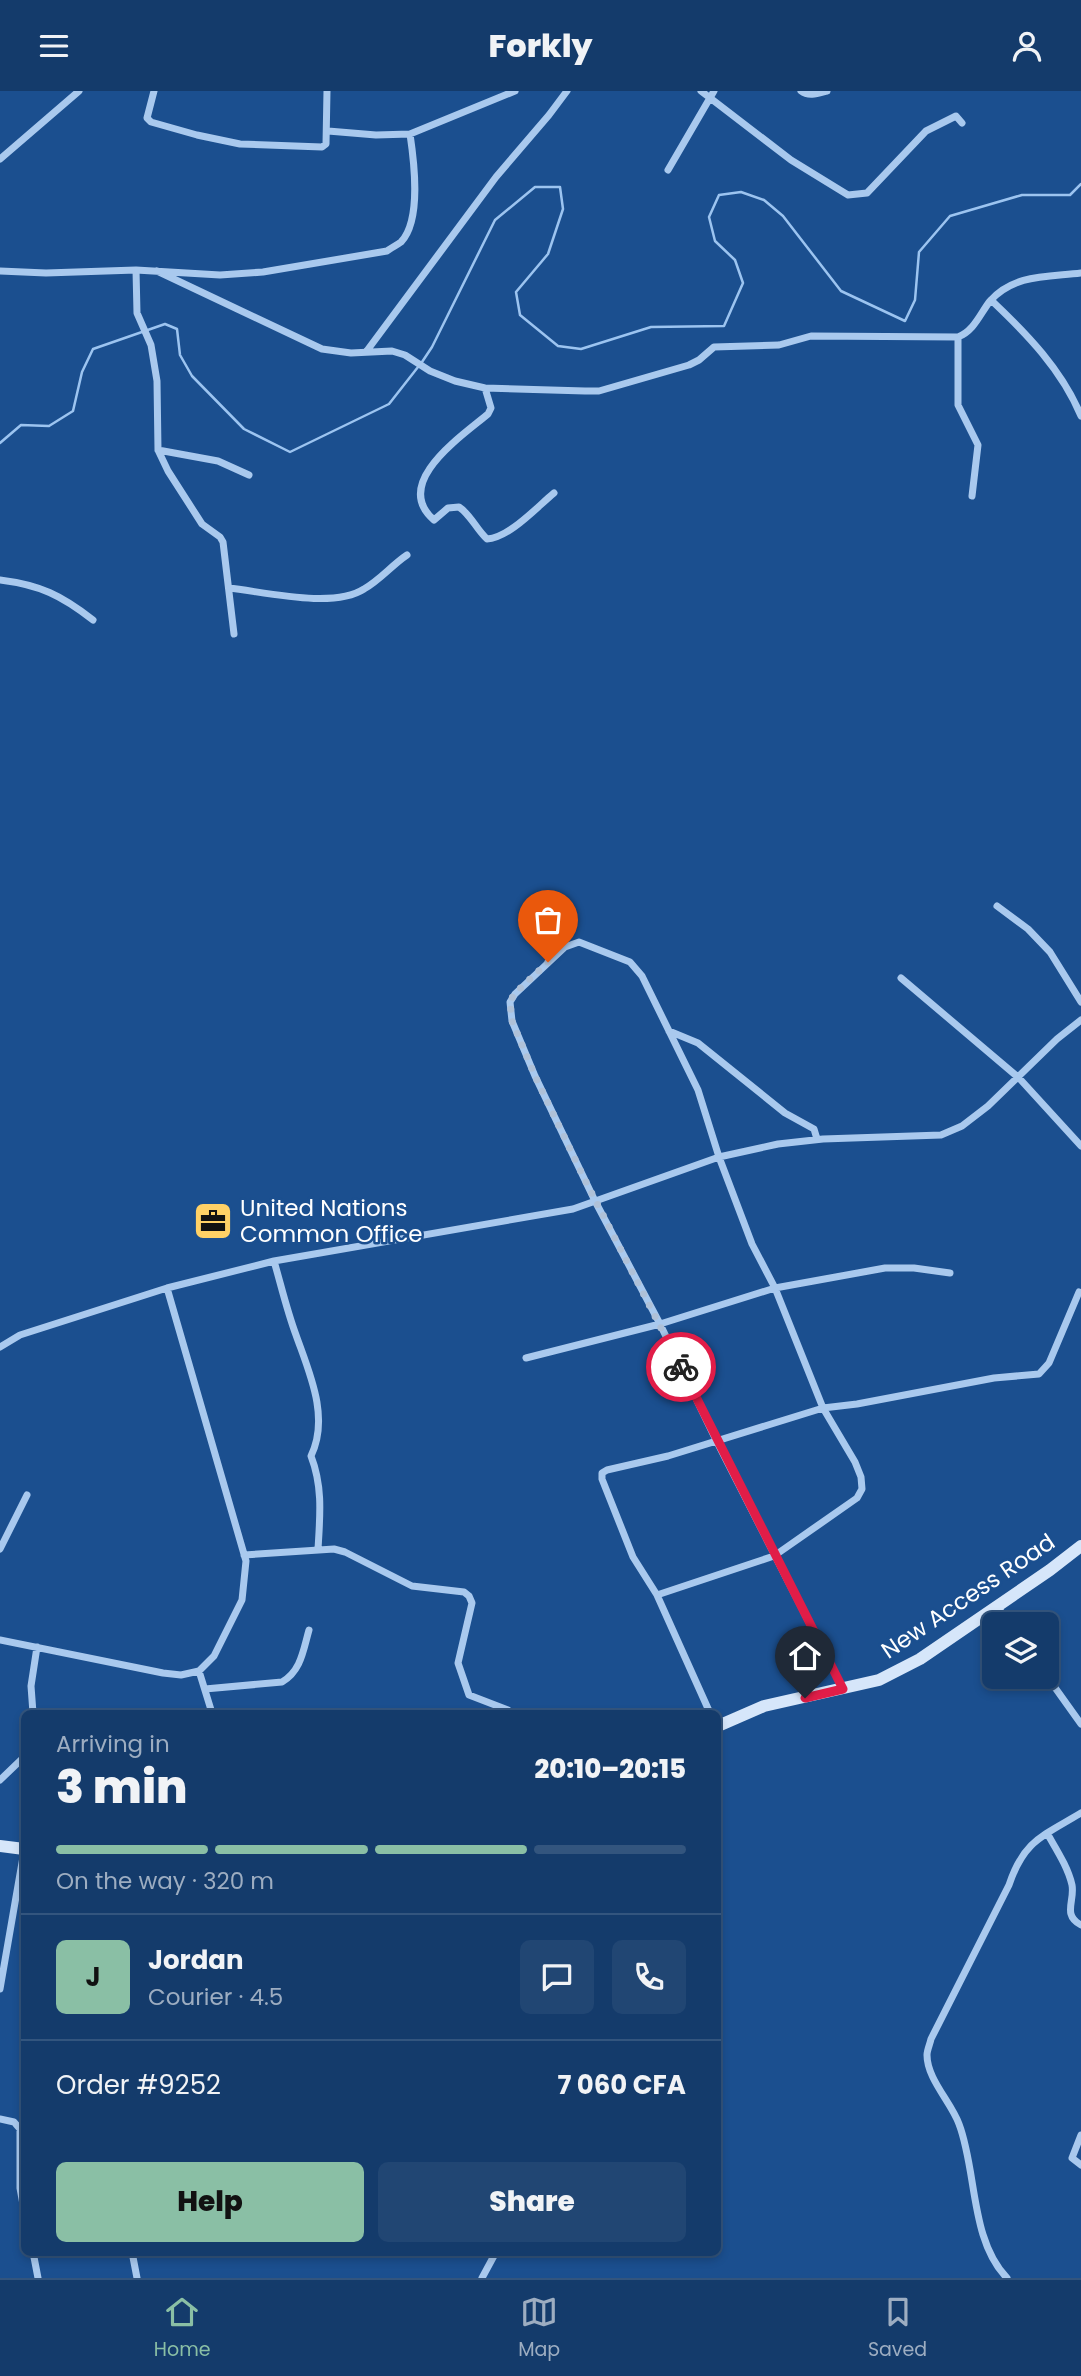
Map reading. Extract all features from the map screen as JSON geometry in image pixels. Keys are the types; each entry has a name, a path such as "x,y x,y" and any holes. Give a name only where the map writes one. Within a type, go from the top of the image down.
{"main road":[{"name":"New Access Road","path":"721,1726 764,1706 879,1680 920,1659 1081,1546"},
{"path":"0,1846 21,1850"}],"street":[{"path":"0,159 79,91"},
{"path":"153,91 147,113 147,118 151,121 219,141 268,146 322,147 326,144 328,131 327,91"},
{"path":"328,131 376,135 410,134 515,91"},
{"path":"366,352 496,177 567,91"},
{"path":"701,91 712,95 791,160 848,195 867,193 926,131 936,124 956,116 962,123"},
{"path":"801,91 804,94 827,91"},
{"path":"668,170 712,95"},
{"path":"0,271 46,273 136,270 220,275 263,272 387,251 402,241 413,216 415,165 410,134"},
{"path":"136,270 137,313 151,345 157,381 158,450 202,524 223,542 234,634"},
{"path":"157,271 322,349 335,352 392,351 455,381 485,388 598,391 689,365 715,347 779,345 811,336 958,337 969,331 991,300 1006,288 1022,280 1081,273"},
{"path":"991,300 1045,356 1072,395 1081,416"},
{"path":"958,337 958,405 978,445 972,496"},
{"path":"485,388 491,408 488,414 443,452 423,476 420,487 422,499 431,517 437,519 448,508 459,507 467,512 479,532 487,539 495,538 509,530 554,493"},
{"path":"158,450 218,461 248,475"},
{"path":"229,588 323,599 346,597 364,590 407,555"},
{"path":"0,580 47,590 67,600 93,620"},
{"path":"997,906 1028,929 1050,952 1081,1002"},
{"path":"657,1595 774,1556 857,1498 862,1489 855,1462 823,1408 775,1288 752,1244 719,1157 698,1090 642,976 630,963 579,942 565,947 514,994 510,1002 512,1021 535,1076 596,1201 660,1324 774,1556 843,1689"},
{"path":"901,978 1019,1077 1081,1146"},
{"path":"0,1347 20,1335 167,1288 274,1261 548,1215 596,1201 719,1157 778,1144 817,1139 941,1135 962,1126 1081,1020"},
{"path":"669,1031 698,1043 785,1113 814,1129 817,1139"},
{"path":"274,1261 316,1389 318,1442 311,1456 318,1475 321,1504 318,1549"},
{"path":"526,1358 660,1324 775,1288 885,1268 914,1268 950,1273"},
{"path":"0,1640 163,1674 181,1675 199,1671 214,1656 242,1600 245,1581 244,1555 167,1288"},
{"path":"709,1710 657,1595 633,1557 602,1479 603,1473 668,1456 823,1408 994,1378 1039,1374 1049,1363 1079,1292"},
{"path":"0,1549 27,1495"},
{"path":"244,1555 334,1549 412,1586 464,1591 472,1603 458,1663 469,1695 508,1710"},
{"path":"997,1606 1001,1612"},
{"path":"205,1689 282,1682 298,1667 309,1630"},
{"path":"33,1710 31,1686 37,1647"},
{"path":"199,1671 211,1710"},
{"path":"1056,1689 1081,1724"},
{"path":"0,1780 21,1760"},
{"path":"1007,2278 989,2248 978,2214 969,2159 959,2123 932,2073 927,2055 931,2039 1009,1885 1016,1863 1027,1847 1081,1813"},
{"path":"1047,1833 1072,1882 1070,1915 1081,1925"},
{"path":"0,1989 21,1867"},
{"path":"0,2119 14,2122 21,2128"},
{"path":"1081,2135 1072,2158 1081,2165"},
{"path":"21,2158 21,2194"},
{"path":"34,2256 38,2278"},
{"path":"133,2256 137,2278"},
{"path":"482,2278 494,2256"}],"waterway":[{"path":"422,362 495,220 535,187 560,187 563,209 548,254 516,292 520,315 558,346 581,349 651,327 724,326 743,283 735,260 715,241 709,217 719,195 741,192 764,200 783,216 841,291 905,321 915,300 919,252 950,216 1022,195 1070,195 1081,184"},
{"path":"0,443 21,425 49,426 73,411 82,372 93,349 165,324 177,329 180,355 192,376 244,429 290,452 389,404 418,367"}],"way so far":[{"path":"548,962 514,994 510,1002 512,1021 583,1176 681,1367"}],"place":[{"name":"United Nations Common Office","path":"213,1221"}],"route":[{"path":"681,1367 843,1689 805,1698"}]}
